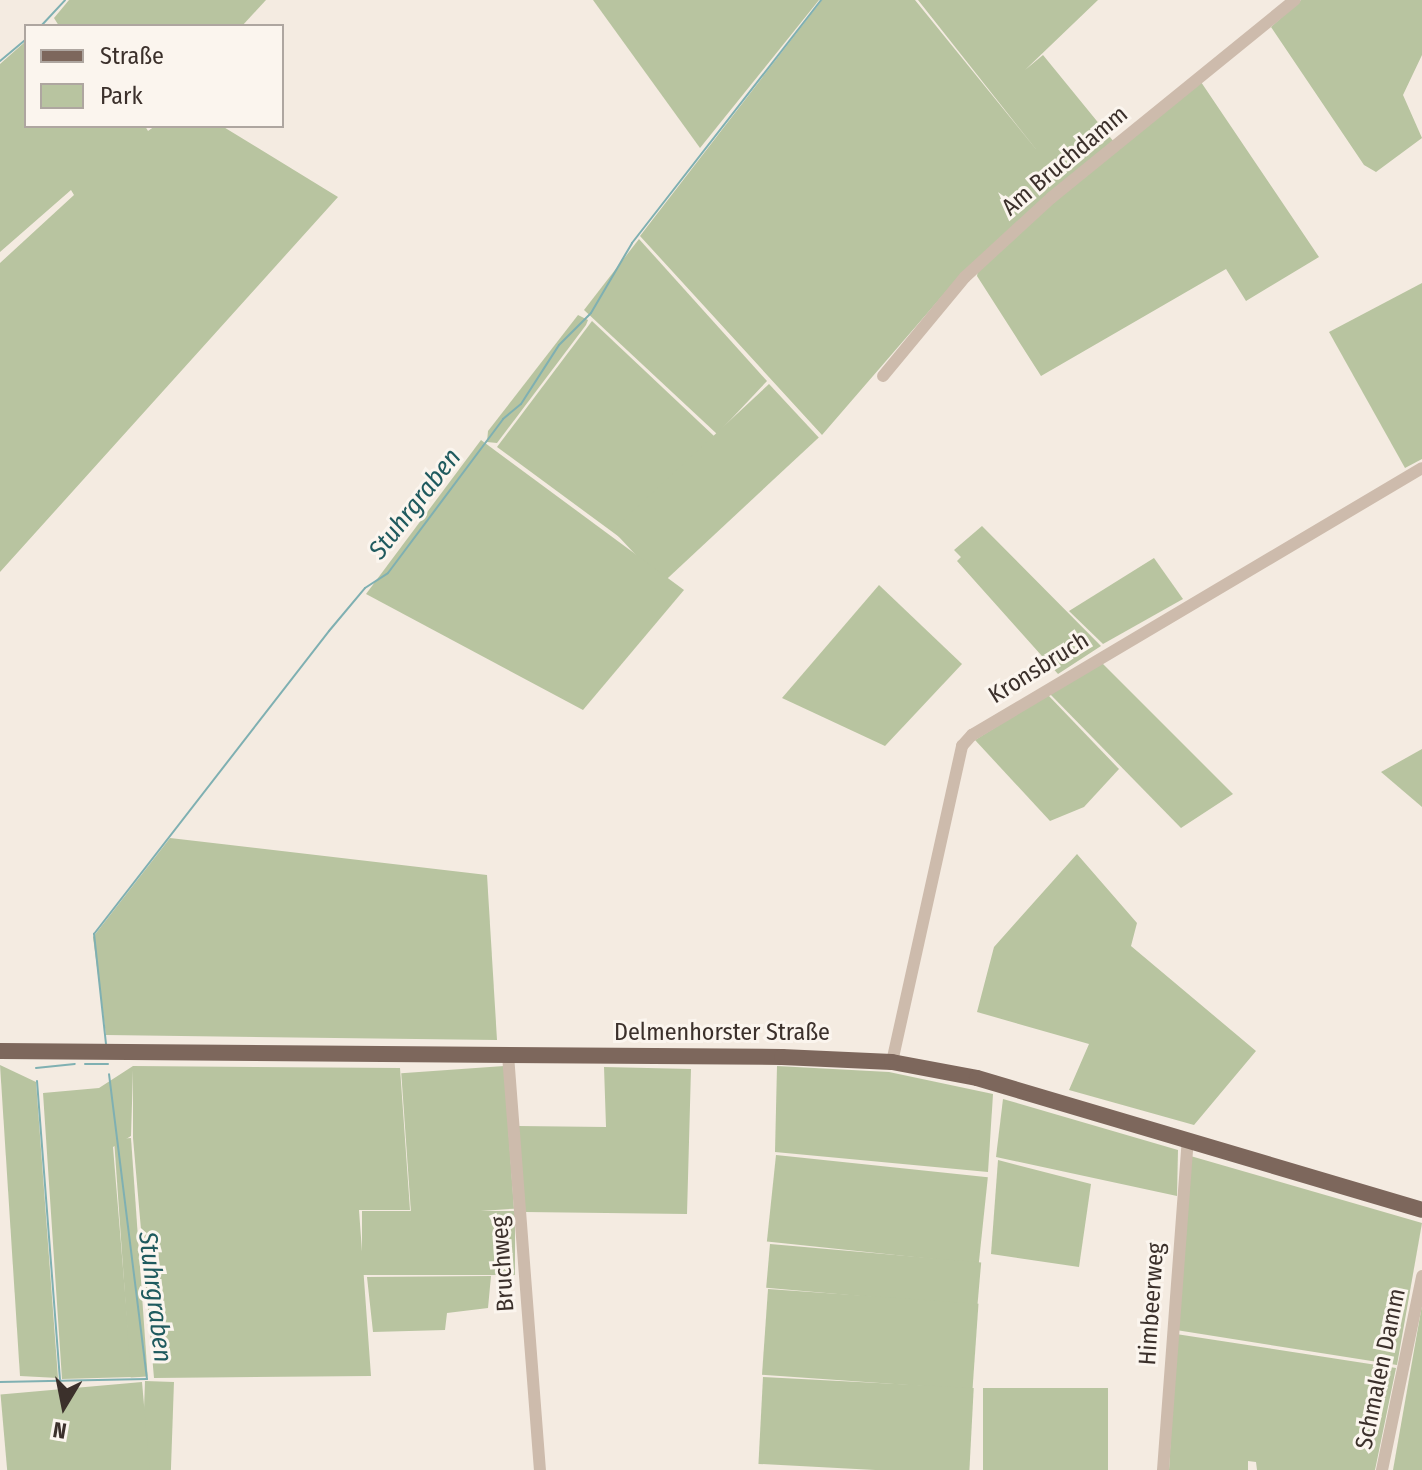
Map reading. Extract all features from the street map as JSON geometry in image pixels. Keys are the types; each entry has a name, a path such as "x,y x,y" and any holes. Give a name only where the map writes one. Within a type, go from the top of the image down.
{"main road":[{"name":"Delmenhorster Straße","path":"0,1051 892,1062 977,1078 1422,1210"}],"street":[{"name":"Am Bruchdamm","path":"883,376 965,277 1040,208 1295,0"},
{"name":"Kronsbruch","path":"892,1062 962,746 972,735 1422,468"},
{"name":"Bruchweg","path":"508,1055 540,1470"},
{"name":"Himbeerweg","path":"1163,1470 1188,1141"},
{"name":"Schmalen Damm","path":"1382,1470 1422,1276"}],"green space":[{"path":"69,0 266,0 244,24 58,24 54,18"},
{"path":"593,0 819,0 700,148"},
{"path":"822,0 915,0 1039,153 918,0 1098,0 1025,70 1043,55 1114,142 962,273 822,435 640,236"},
{"path":"1301,0 1422,0 1422,55 1403,95 1422,138 1376,172 1364,165 1271,27"},
{"path":"24,43 24,128 146,128 148,131 152,128 225,128 338,197 0,572 0,263 74,195 71,190 0,252 0,64"},
{"path":"1201,82 1319,257 1246,301 1226,269 1041,376 977,276 978,270 1068,188"},
{"path":"639,239 767,381 717,434 584,310"},
{"path":"1422,283 1422,459 1405,468 1329,332"},
{"path":"578,315 588,320 586,325 497,443 487,442 488,431"},
{"path":"592,321 714,436 622,539 497,447"},
{"path":"769,384 819,437 662,583 612,530"},
{"path":"481,440 684,590 583,710 366,594"},
{"path":"982,526 1101,646 1058,674 957,561 961,557 954,550"},
{"path":"1154,558 1183,599 1103,644 1069,611"},
{"path":"879,585 962,664 885,746 782,698"},
{"path":"1102,663 1233,794 1181,828 1049,693"},
{"path":"1048,695 1119,769 1084,807 1050,821 975,740"},
{"path":"1422,749 1422,807 1381,772"},
{"path":"170,838 487,875 497,1040 106,1035 93,937"},
{"path":"1077,854 1137,923 1131,946 1256,1051 1194,1125 1069,1090 1089,1044 977,1012 994,947"},
{"path":"0,1065 36,1082 58,1378 20,1376"},
{"path":"133,1066 400,1068 410,1210 359,1210 371,1376 154,1378 133,1138 133,1070 131,1136 113,1147 132,1377 62,1379 43,1093 99,1088"},
{"path":"504,1066 514,1209 411,1216 401,1073"},
{"path":"777,1066 889,1072 993,1094 988,1172 775,1152"},
{"path":"604,1067 691,1069 687,1214 525,1212 518,1126 606,1127"},
{"path":"1003,1099 1178,1150 1177,1196 996,1157"},
{"path":"131,1138 148,1376 131,1378 114,1139"},
{"path":"776,1155 988,1177 979,1264 767,1242"},
{"path":"1187,1155 1422,1223 1397,1365 1176,1330"},
{"path":"998,1160 1091,1184 1079,1267 991,1254"},
{"path":"362,1211 515,1211 515,1275 362,1275"},
{"path":"770,1244 981,1262 977,1306 766,1288"},
{"path":"491,1276 488,1308 447,1313 445,1330 373,1332 367,1277"},
{"path":"768,1289 978,1304 972,1390 762,1375"},
{"path":"1422,1305 1422,1470 1393,1470"},
{"path":"1176,1334 1396,1368 1375,1470 1257,1470 1256,1462 1248,1461 1248,1470 1169,1470"},
{"path":"763,1377 974,1388 969,1470 875,1470 758,1464"},
{"path":"145,1381 174,1382 171,1470 142,1470"},
{"path":"142,1382 150,1470 7,1470 1,1394"},
{"path":"983,1388 1108,1388 1108,1470 983,1470"}],"waterway":[{"path":"43,24 65,0"},
{"name":"Stuhrgraben","path":"106,1044 94,934 329,631 365,588 388,573 503,419 521,404 559,345 591,313 632,243 821,0"},
{"path":"0,61 24,41"},
{"path":"36,1068 75,1064"},
{"path":"85,1064 108,1064"},
{"name":"Stuhrgraben","path":"0,1382 147,1379 109,1074"},
{"path":"37,1081 60,1379"}]}
